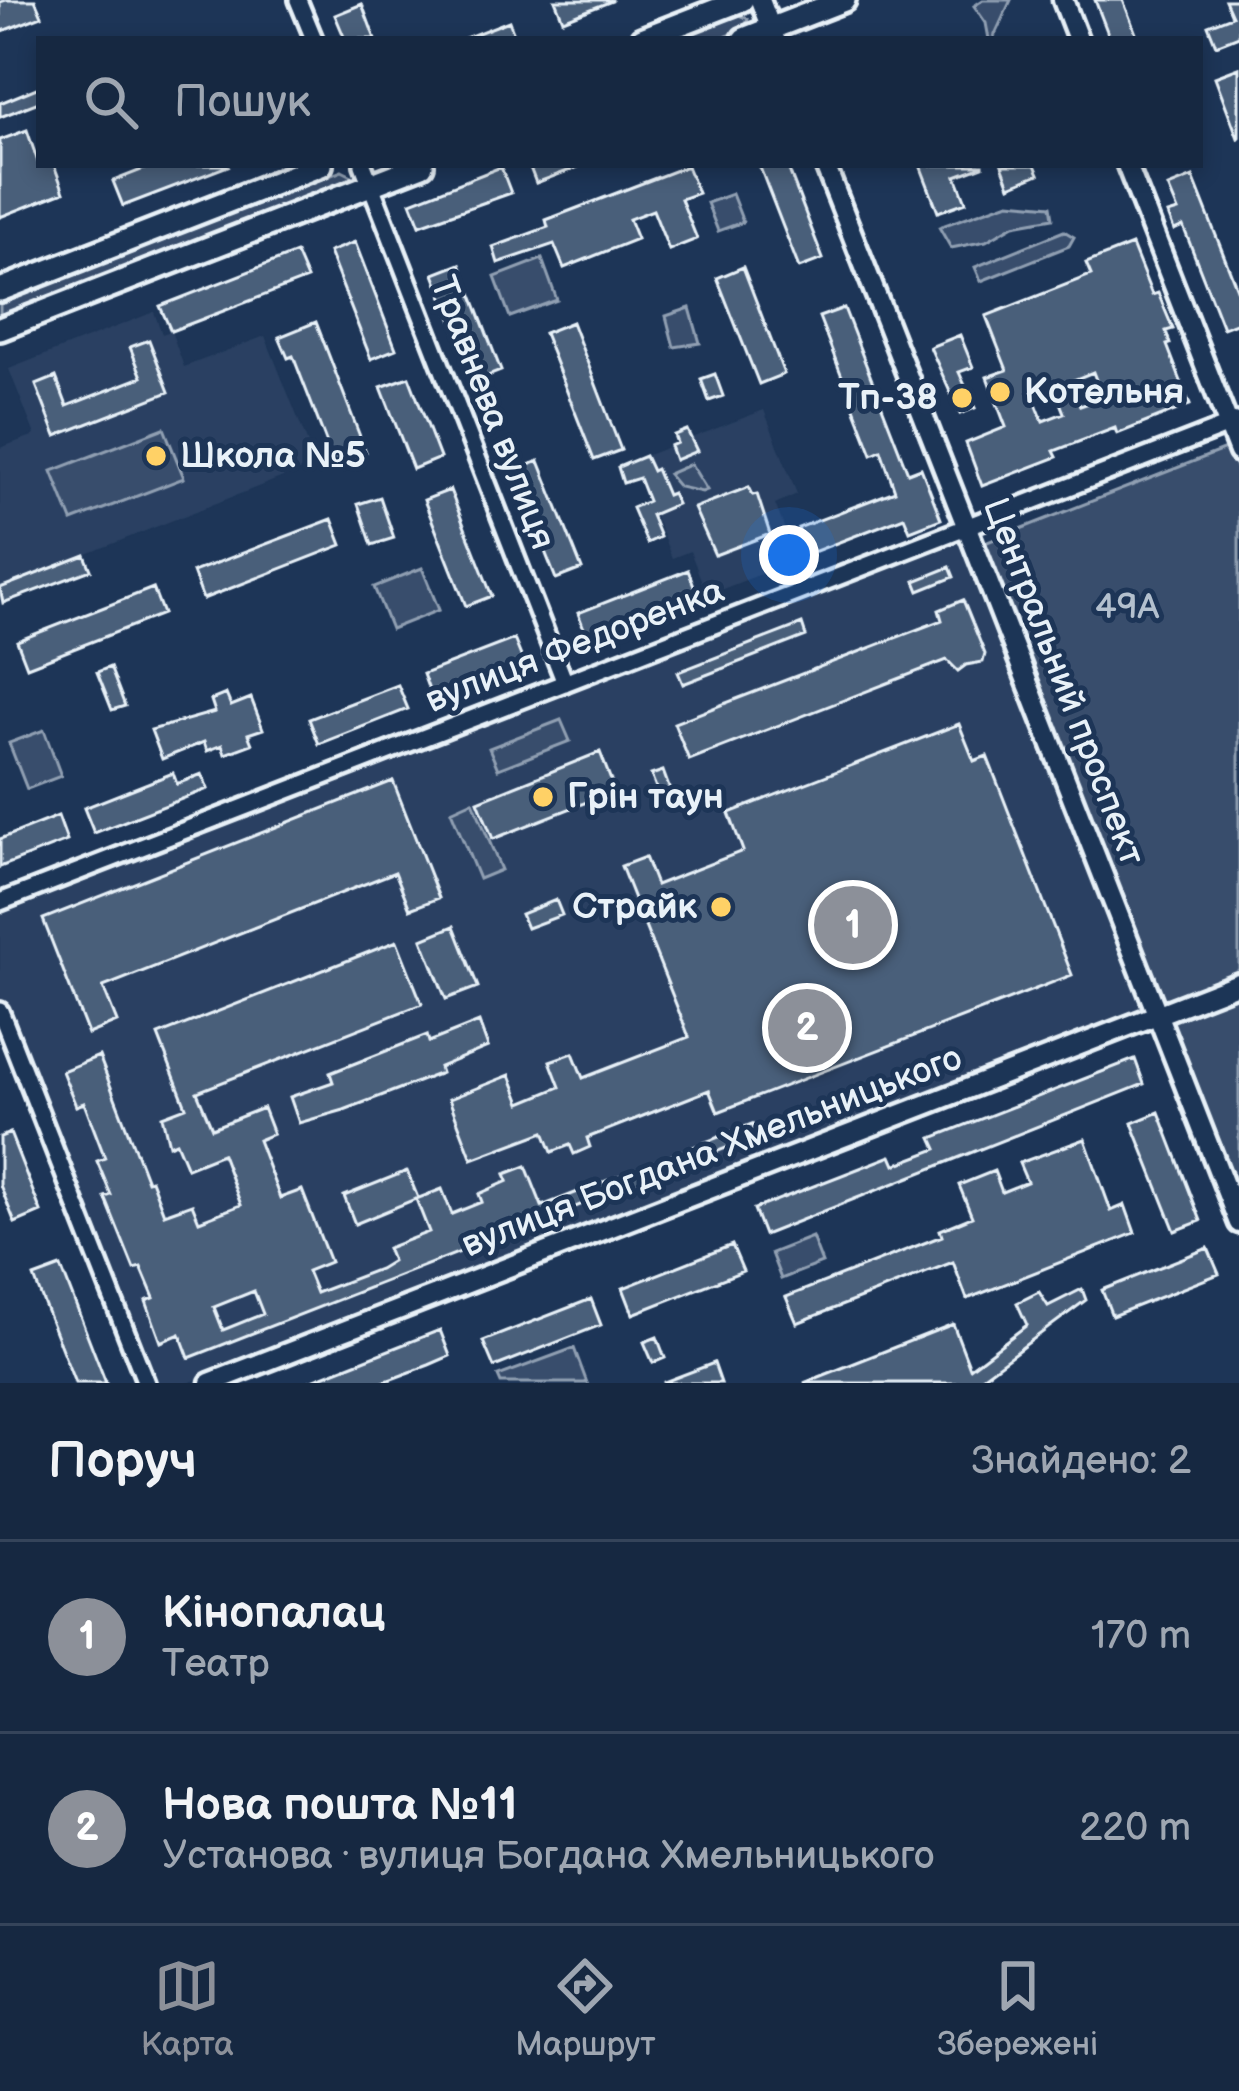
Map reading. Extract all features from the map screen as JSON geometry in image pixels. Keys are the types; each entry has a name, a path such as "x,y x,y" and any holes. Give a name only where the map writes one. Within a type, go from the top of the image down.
{"main road":[{"path":"650,36 742,0"},
{"path":"773,34 844,0"},
{"path":"0,290 313,168"},
{"path":"0,329 367,175 406,168"}],"street":[{"path":"298,0 313,36"},
{"path":"760,0 773,34"},
{"path":"1063,0 1077,36"},
{"name":"Центральний проспект","path":"826,168 1239,1222"},
{"path":"1128,168 1234,423 1239,452"},
{"name":"Травнева вулиця","path":"367,175 565,682"},
{"name":"вулиця Федоренка","path":"0,902 1234,423"},
{"name":"вулиця Богдана Хмельницького","path":"210,1383 1239,983"},
{"path":"0,1011 146,1383"}],"shaded area":[{"name":"Школа №5","path":"154,312 162,334 171,331 184,367 265,336 316,464 0,588 0,448 35,435 9,369"},
{"path":"764,410 797,494 775,504 797,560 707,595 690,551 672,558 632,461"},
{"path":"962,535 1148,1010 188,1383 150,1383 0,999 0,909"}],"green space":[{"path":"983,0 1011,0 994,36 988,36 974,6"},
{"path":"738,14 748,19 744,29 727,36 681,36"},
{"path":"342,171 352,176 348,186 0,321 0,303"},
{"path":"732,194 743,222 718,231 707,203"},
{"path":"1009,202 1051,206 1053,218 1014,225 986,241 951,248 939,227"},
{"path":"1064,231 1074,237 1069,246 981,281 975,267"},
{"path":"542,259 557,300 510,317 495,277"},
{"path":"690,308 700,343 674,347 666,316"},
{"path":"164,428 184,478 72,521 52,471"},
{"name":"49А","path":"1228,448 1239,475 1239,973 1162,1003 982,544"},
{"path":"691,464 707,490 679,487 668,474"},
{"path":"422,568 439,610 391,629 374,587"},
{"path":"561,720 570,741 498,769 489,748"},
{"path":"44,730 61,776 27,789 9,743"},
{"path":"473,801 501,870 479,879 451,811"},
{"path":"1239,994 1239,1197 1170,1020"},
{"path":"812,1237 822,1263 781,1279 771,1253"},
{"path":"574,1348 587,1383 501,1383 498,1376"}],"building":[{"path":"35,0 42,16 0,32 0,2"},
{"path":"555,0 612,0 612,1 563,20"},
{"path":"1095,0 1123,0 1137,36 1109,36"},
{"path":"1225,0 1239,0 1239,36 1216,45 1208,25 1232,16"},
{"path":"362,4 374,36 344,36 335,15"},
{"path":"509,21 515,36 470,36"},
{"path":"1239,68 1239,137 1238,138 1215,77"},
{"path":"36,88 36,103 0,117 0,103"},
{"path":"27,130 36,168 55,168 64,192 0,217 0,140"},
{"path":"146,168 223,168 123,206 113,181"},
{"path":"498,168 511,193 420,225 411,202"},
{"path":"530,168 576,168 536,183"},
{"path":"682,168 688,168 698,193 681,199 697,239 669,250 653,210 629,219 637,239 564,268 554,244 498,263 493,247 548,227 546,220"},
{"path":"760,168 788,168 823,259 799,268"},
{"path":"921,168 978,168 956,176 966,202 938,212"},
{"path":"1003,168 1036,168 1039,174 1010,186"},
{"path":"1193,177 1239,294 1239,322 1223,328 1183,226 1174,230 1168,214 1178,211 1168,187"},
{"path":"355,242 396,349 371,359 329,252"},
{"path":"1132,245 1152,295 1158,293 1173,329 1166,331 1167,345 1190,405 1117,434 1115,428 1054,451 1057,457 982,486 966,443 1006,427 987,377 1007,370 986,316 1091,275 1086,263","holes":["1093,372 1103,398 1080,406 1071,381","1054,387 1064,413 1043,421 1033,396"]},
{"path":"296,253 307,279 171,331 160,306"},
{"path":"460,264 501,371 475,381 434,274"},
{"path":"743,267 784,374 759,384 717,278"},
{"path":"844,308 908,473 921,468 941,519 910,531 904,517 808,554 798,528 895,491 881,450 872,454 819,317"},
{"path":"316,322 366,452 331,465 293,356 288,358 279,337"},
{"path":"572,322 621,450 594,460 544,333"},
{"path":"960,335 973,367 959,372 975,408 960,414 930,347"},
{"path":"149,340 169,392 56,436 36,385 56,377 67,406 142,377 130,347"},
{"path":"715,374 723,396 709,401 701,379"},
{"path":"409,377 440,458 413,469 381,387"},
{"path":"687,430 697,451 675,460 670,446 677,443 674,435"},
{"path":"645,456 677,504 651,515 660,537 647,543 632,508 648,501 639,478 623,483 618,467"},
{"path":"539,461 582,569 556,579 513,471"},
{"path":"749,487 757,494 770,534 715,555 694,508"},
{"path":"450,490 492,596 466,606 424,500"},
{"path":"380,497 394,538 372,545 358,504"},
{"path":"332,519 342,545 203,599 193,572"},
{"path":"85,555 91,570 3,603 0,588"},
{"path":"950,567 954,577 919,591 915,581"},
{"path":"688,570 698,596 588,639 578,613"},
{"path":"153,588 163,614 27,667 17,641"},
{"path":"963,600 985,654 983,662 958,671 947,660 689,760 674,723 942,620 939,610"},
{"path":"802,624 806,636 683,684 678,672"},
{"path":"514,639 525,666 433,701 423,674"},
{"path":"110,667 125,706 112,710 97,672"},
{"path":"398,685 408,709 319,744 309,719"},
{"path":"226,694 231,706 251,698 263,729 248,734 252,744 225,754 222,745 207,751 204,742 162,759 151,730 215,712 211,700"},
{"path":"959,724 974,761 987,756 1072,975 718,1112 709,1090 587,1138 590,1147 574,1154 570,1145 552,1152 544,1132 472,1159 449,1099 510,1075 521,1103 560,1087 550,1061 573,1053 583,1078 689,1037 621,866 645,857 656,885 743,851 729,813"},
{"name":"Грін таун","path":"600,752 615,791 493,839 478,801"},
{"path":"663,771 674,801 663,805 651,775"},
{"path":"173,773 177,784 202,774 208,789 94,833 84,808"},
{"path":"393,781 439,898 410,909 395,872 103,987 117,1022 88,1034 43,919"},
{"path":"58,816 67,841 0,867 0,839"},
{"path":"556,900 562,915 527,928 521,914"},
{"path":"454,926 478,987 446,999 422,939"},
{"path":"397,941 422,1004 197,1092 212,1128 263,1108 273,1134 258,1140 280,1198 302,1190 330,1262 307,1271 316,1293 379,1269 392,1261 387,1248 429,1232 416,1199 442,1189 452,1214 482,1202 479,1194 508,1181 505,1174 526,1166 542,1206 752,1124 757,1136 189,1358 180,1334 161,1342 146,1301 154,1298 141,1267 134,1269 105,1197 111,1195 97,1161 105,1158 84,1103 76,1106 62,1071 99,1056 164,1214 192,1204 199,1221 241,1205 222,1154 187,1168 176,1142 169,1145 162,1116 186,1107 158,1035","holes":["254,1291 263,1314 223,1330 214,1307"]},
{"path":"479,1022 488,1047 439,1067 441,1073 299,1123 290,1097 333,1082 330,1073 427,1035 429,1042"},
{"path":"1135,1059 1144,1084 764,1235 754,1209 891,1156 895,1165 937,1149 932,1138"},
{"path":"1159,1112 1201,1221 1175,1231 1132,1123"},
{"path":"10,1133 41,1212 15,1223 0,1185 0,1137"},
{"path":"1085,1139 1111,1211 1125,1205 1135,1233 967,1299 953,1262 797,1323 786,1297 942,1236 940,1230 972,1217 959,1185 994,1171 1002,1192 1027,1182 1019,1163"},
{"path":"407,1171 418,1198 355,1224 344,1196"},
{"path":"732,1245 743,1271 633,1314 623,1288"},
{"path":"1208,1248 1219,1274 1112,1316 1102,1290"},
{"path":"61,1267 106,1383 75,1383 41,1296 34,1277"},
{"path":"1082,1289 1086,1300 974,1383 804,1383 953,1324 970,1368 1027,1325 1017,1303 1039,1292 1048,1306"},
{"path":"591,1299 601,1325 494,1367 483,1341"},
{"path":"440,1330 450,1356 429,1365 381,1383 305,1383"},
{"path":"657,1337 665,1358 653,1363 644,1342"},
{"path":"714,1363 721,1383 664,1383 664,1382"}],"place":[{"name":"Котельня","path":"1000,392"},
{"name":"Тп-38","path":"962,398"},
{"name":"Школа №5","path":"156,456"},
{"name":"Грін таун","path":"543,797"},
{"name":"Страйк","path":"721,907"},
{"name":"Кінопалац","path":"853,925"},
{"name":"Нова пошта №11","path":"807,1028"}]}
